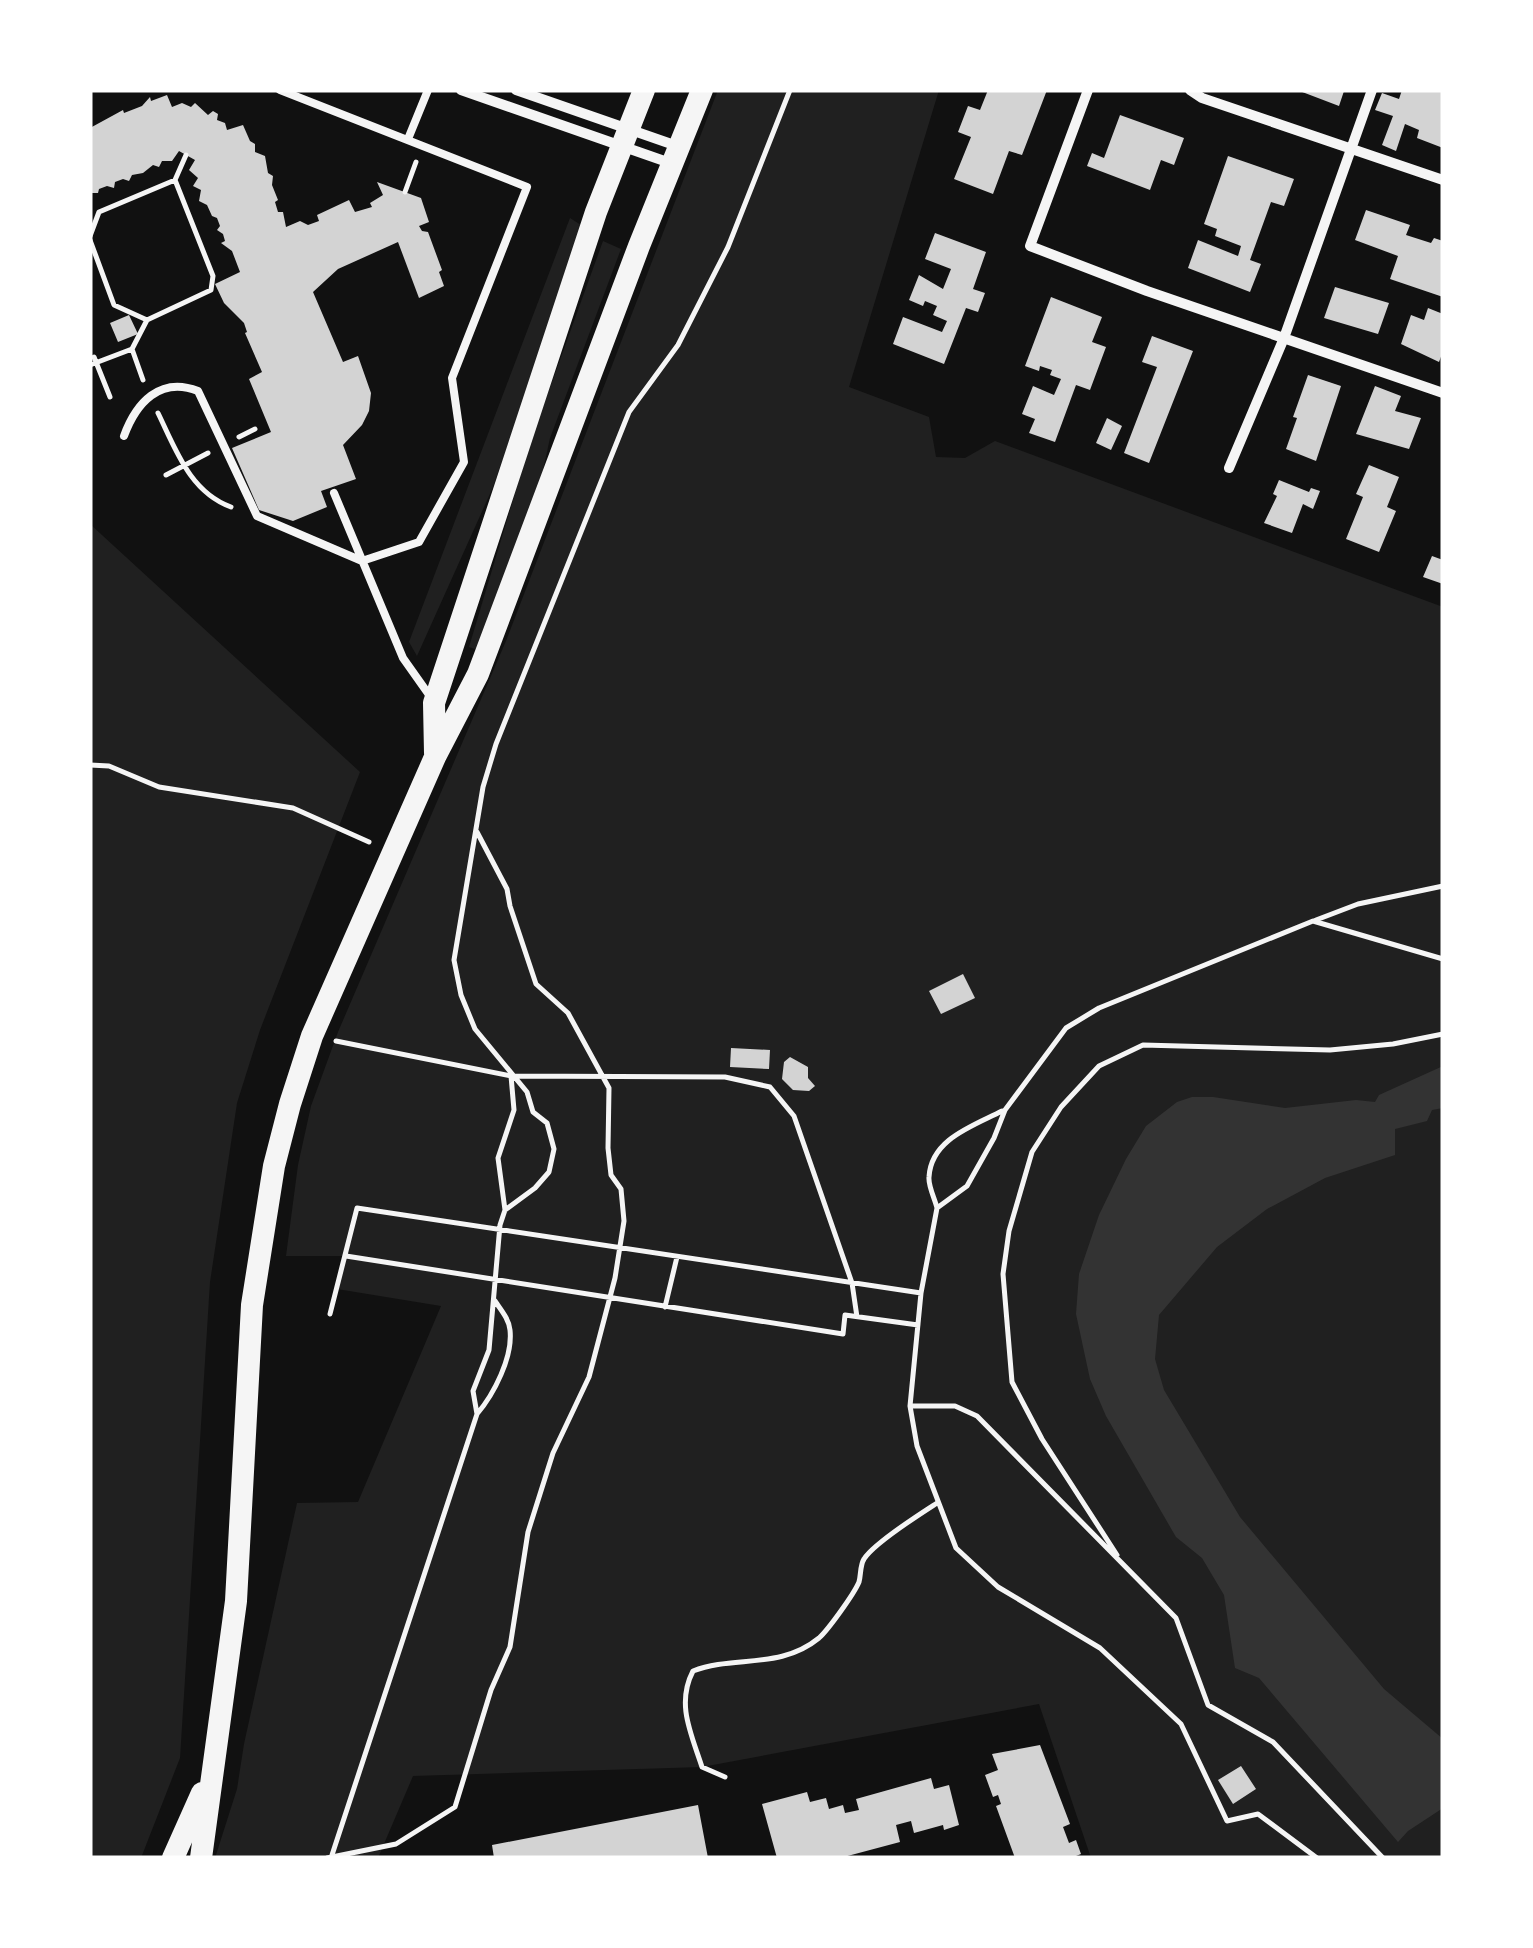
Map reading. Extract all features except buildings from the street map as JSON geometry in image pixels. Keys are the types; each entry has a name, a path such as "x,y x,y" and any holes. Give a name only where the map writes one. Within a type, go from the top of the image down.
{"main road":[{"path":"434,757 434,703 623,138 644,90"},
{"path":"201,1858 239,1570 252,1305 274,1166 312,1036 434,757 478,674 638,246 702,90"},
{"path":"173,1858 213,1768"}],"street":[{"path":"461,90 678,156"},
{"path":"516,90 623,138 678,156"},
{"path":"1088,90 1030,246 1147,292 1443,393"},
{"path":"1190,90 1202,98 1443,180"},
{"path":"1229,468 1284,338 1372,90"}],"lane":[{"path":"124,436 132,414 156,390 184,386 198,391 257,516 362,561 418,542 464,462 452,378 526,188 280,90"},
{"path":"408,139 428,90"},
{"path":"334,493 403,658 434,703"}],"path":[{"path":"506,1210 549,1172 554,1150 547,1123 532,1112 527,1092 476,1029 461,995 454,960 483,786 496,744 628,412 678,345 728,247 790,90"},
{"path":"405,192 422,144"},
{"path":"146,320 114,306 90,238 99,212 175,180 186,156"},
{"path":"110,397 93,362 132,349 146,320 211,290 213,276 175,180"},
{"path":"132,349 149,395 186,470 211,500 257,516"},
{"path":"90,765 109,766 159,787 293,808 392,855"},
{"path":"330,1858 396,1844 454,1807 491,1690 510,1647 528,1532 553,1454 589,1378 620,1248 622,1189 612,1176 607,1124 610,1098 604,1076 568,1013 536,984 507,888 476,829"},
{"path":"938,1208 966,1186 1005,1110 1066,1028 1099,1008 1358,904 1443,886"},
{"path":"1313,921 1443,959"},
{"path":"1124,1566 1042,1440 1012,1382 1002,1274 1009,1231 1032,1152 1061,1107 1099,1066 1142,1045 1330,1050 1443,1034"},
{"path":"312,1036 511,1076 725,1077 770,1086 794,1116 852,1284 857,1316"},
{"path":"477,1414 473,1392 488,1350 500,1230 506,1210 498,1158 514,1110 511,1076"},
{"path":"1005,1110 952,1136 936,1154 928,1178 938,1208 921,1292 910,1406 916,1446 956,1548 998,1588 1100,1648 1181,1724 1228,1821 1258,1814 1317,1858"},
{"path":"330,1314 356,1208 921,1292"},
{"path":"346,1256 843,1334 844,1315 918,1325"},
{"path":"665,1307 677,1256"},
{"path":"330,1858 477,1414 505,1365 510,1331 507,1318 495,1301"},
{"path":"910,1406 955,1406 978,1416 1176,1618 1208,1705 1273,1742 1383,1858"},
{"path":"725,1777 702,1767 683,1706 684,1688 693,1671 708,1665 768,1660 821,1637 858,1584 864,1559 938,1502"}],"shaded area":[{"path":"718,90 939,90 849,387 929,417 936,457 965,458 995,441 1443,607 1443,1858 1091,1858 1039,1704 702,1767 413,1776 378,1858 215,1858 237,1789 297,1503 358,1502 441,1306 337,1289 345,1256 286,1256 298,1165 311,1106 338,1032 506,641"},
{"path":"570,218 584,227 493,487 417,656 409,642"},
{"path":"603,241 621,249 550,438 535,507 478,650 469,647 531,440"},
{"path":"90,524 360,772 260,1030 237,1103 210,1282 180,1758 141,1858 90,1858"},
{"path":"1443,1066 1443,1108 1432,1110 1427,1121 1395,1129 1395,1155 1325,1178 1267,1209 1217,1247 1159,1315 1155,1359 1164,1390 1240,1517 1384,1689 1443,1739 1443,1808 1398,1842 1259,1678 1235,1668 1224,1595 1202,1558 1176,1537 1106,1416 1090,1379 1076,1314 1079,1274 1099,1215 1146,1126 1177,1102 1213,1097 1285,1108 1356,1100 1375,1102 1379,1095"}]}
